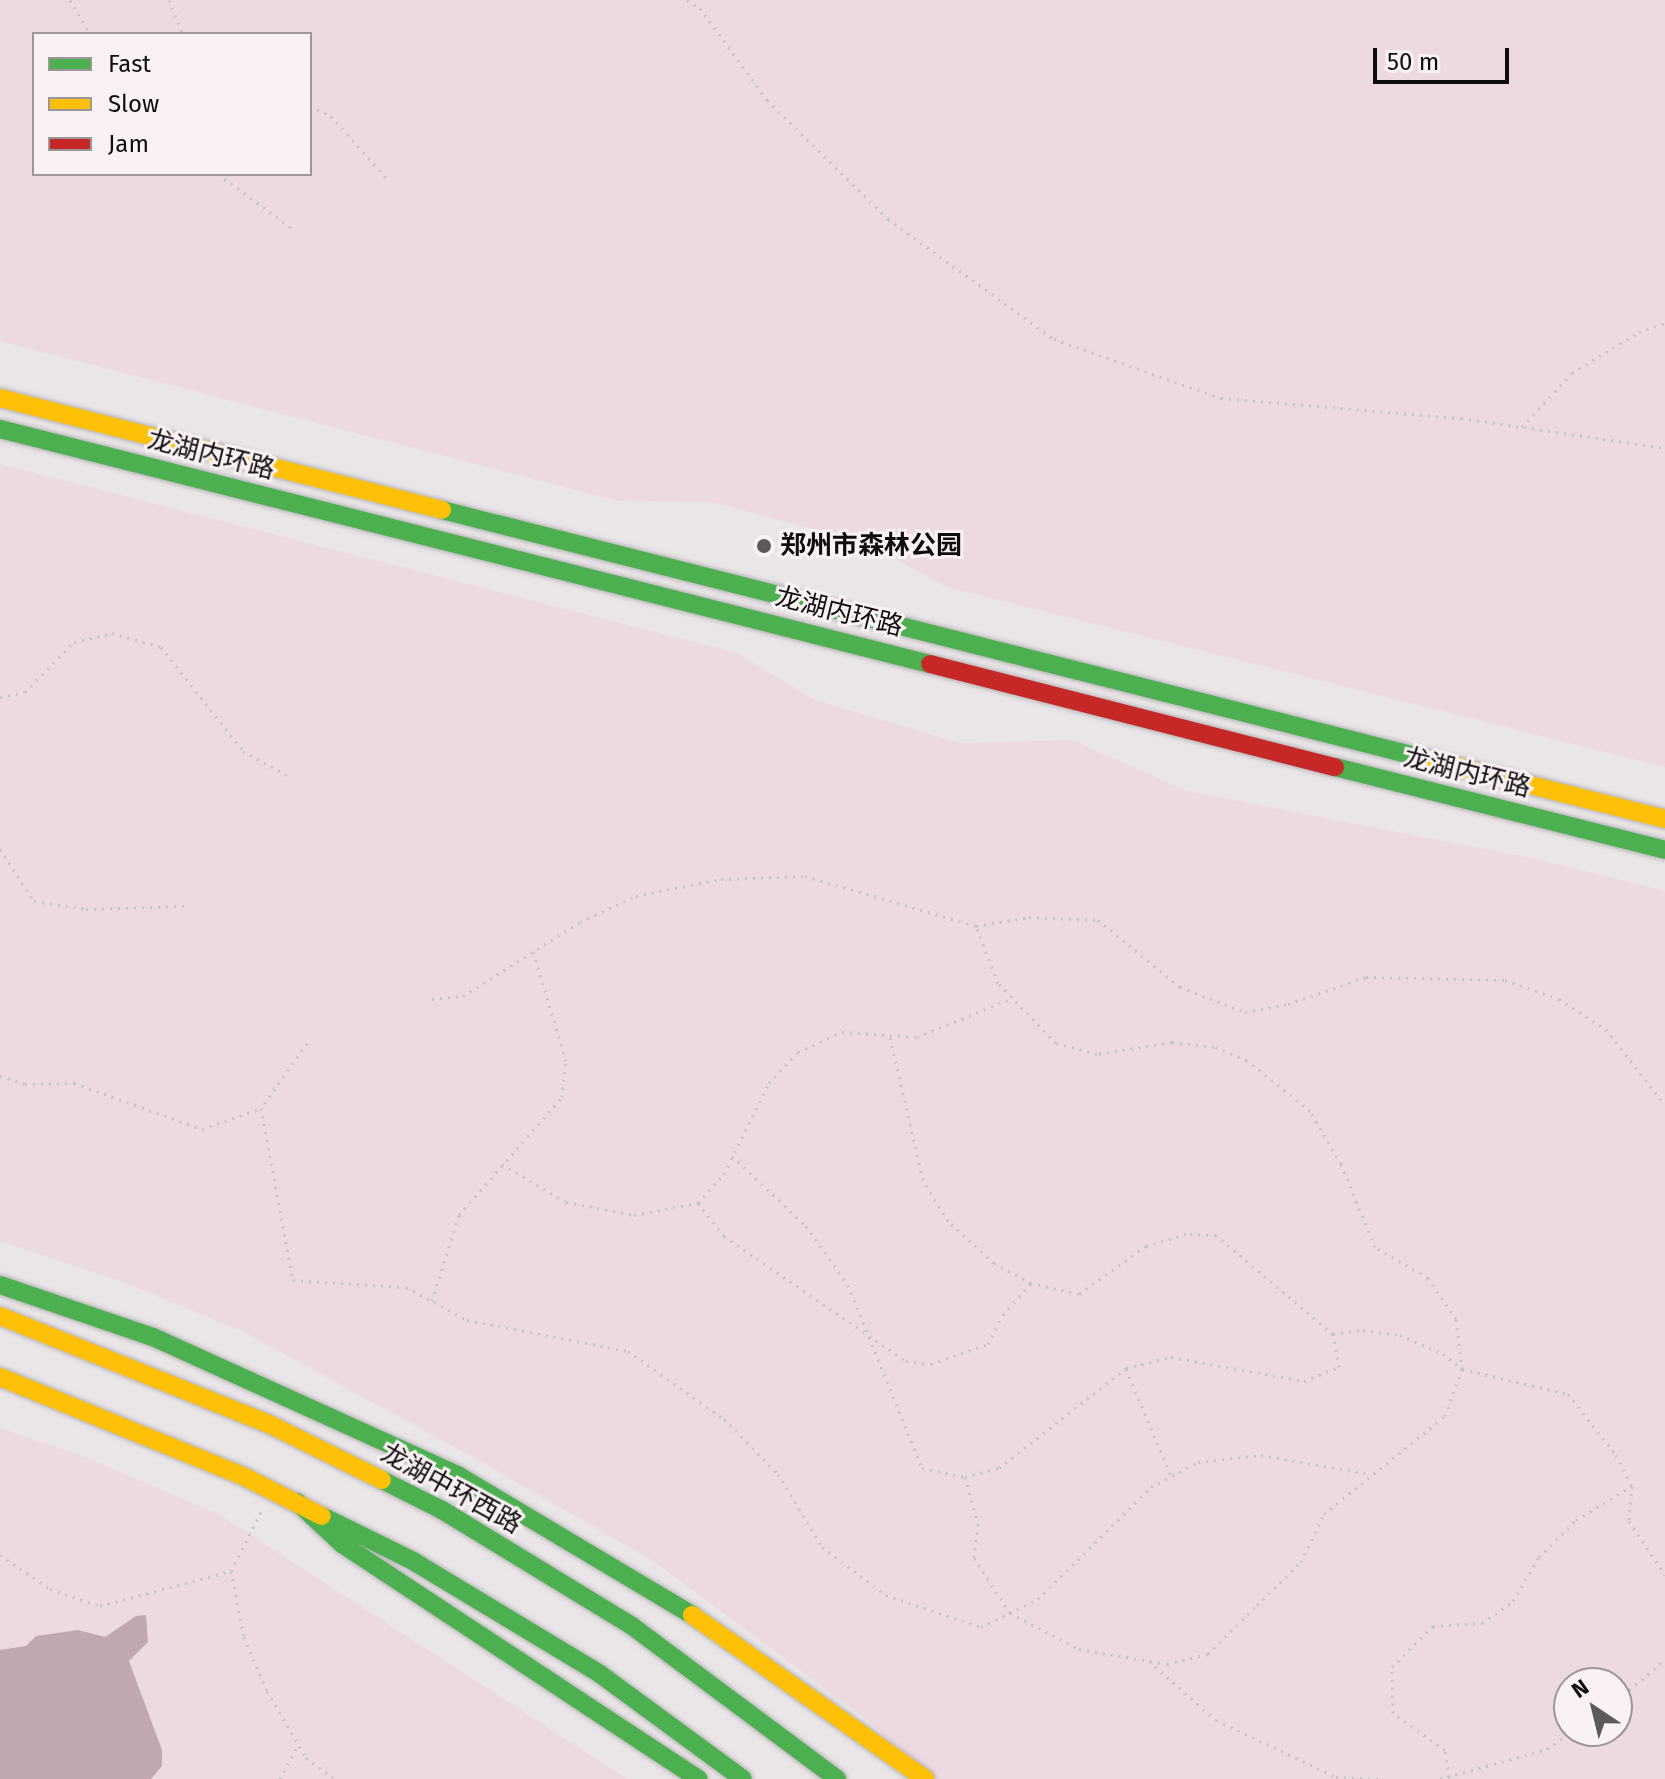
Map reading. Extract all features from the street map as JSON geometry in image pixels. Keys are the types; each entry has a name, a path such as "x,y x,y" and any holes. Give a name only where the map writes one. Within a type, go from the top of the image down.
{"main road":[{"name":"龙湖内环路","path":"0,398 1665,819"},
{"name":"龙湖内环路","path":"0,429 1665,850"},
{"path":"0,1285 153,1337 459,1476 726,1635 925,1779"},
{"name":"龙湖中环西路","path":"0,1316 127,1363 269,1424 442,1510 632,1626 837,1779"},
{"path":"0,1377 272,1490 413,1561 600,1674 743,1779"},
{"path":"297,1502 342,1544 698,1779"}],"path":[{"path":"70,0 89,32"},
{"path":"169,0 182,32"},
{"path":"687,0 700,8 767,100 888,219 1054,339 1221,398 1522,427 1665,448"},
{"path":"312,107 331,116 388,180"},
{"path":"221,176 293,229"},
{"path":"1522,427 1572,373 1639,332 1665,323"},
{"path":"0,697 25,692 74,642 112,633 161,647 243,751 292,778"},
{"path":"0,849 34,901 86,909 186,906"},
{"path":"432,999 463,996 533,950 636,896 721,879 805,876 976,926 1029,917 1098,920 1180,987 1245,1012 1288,1004 1366,977 1505,980 1559,999 1606,1029 1665,1105"},
{"path":"965,1477 978,1524 974,1558 1010,1613 1079,1649 1167,1664 1208,1654 1301,1562 1324,1514 1369,1474 1403,1454 1445,1416 1462,1369 1456,1319 1428,1278 1375,1247 1341,1164 1310,1111 1247,1060 1214,1047 1172,1042 1097,1054 1056,1043 998,983 976,926"},
{"path":"432,1301 459,1215 562,1097 566,1061 533,950"},
{"path":"502,1164 566,1202 634,1215 698,1203 732,1156 769,1083 798,1052 842,1032 917,1037 1012,998"},
{"path":"732,1156 806,1226 848,1285 922,1468 965,1477 999,1468 1126,1368 1171,1357 1304,1381 1339,1367 1333,1334 1216,1235 1186,1234 1146,1246 1079,1294 1031,1283 994,1263 948,1221 923,1180 890,1037"},
{"path":"0,1076 25,1084 74,1083 202,1129 261,1108 307,1043"},
{"path":"261,1108 293,1280 406,1287 467,1320 628,1351 724,1419 778,1474 822,1547 886,1595 981,1627 1038,1599 1151,1487 1198,1462 1261,1455 1369,1474"},
{"path":"698,1203 724,1236 906,1361 931,1364 959,1357 988,1344 1003,1315 1031,1283"},
{"path":"1333,1334 1363,1330 1400,1335 1443,1354 1462,1369 1568,1394 1616,1455 1632,1486 1629,1521 1665,1575"},
{"path":"1126,1368 1171,1476"},
{"path":"1449,1777 1445,1750 1393,1713 1392,1667 1433,1626 1482,1623 1513,1601 1539,1557 1576,1520 1632,1486"},
{"path":"272,1490 231,1571 244,1637 306,1758 335,1779"},
{"path":"0,1555 50,1589 100,1606 231,1571"},
{"path":"1633,1687 1665,1660"},
{"path":"1149,1661 1216,1720 1336,1777 1380,1779"},
{"path":"280,1779 298,1745"},
{"path":"1440,1779 1553,1745"}],"shaded area":[{"path":"0,0 1665,0 1665,767 946,587 866,543 711,502 618,501 0,341"},
{"path":"0,464 737,653 815,700 960,743 1072,740 1187,791 1536,859 1665,891 1665,1779 936,1779 867,1720 656,1563 487,1465 242,1331 120,1281 0,1241"},
{"path":"0,1428 85,1457 220,1515 627,1779 0,1779"},
{"path":"146,1615 148,1642 129,1661 162,1750 162,1766 151,1779 0,1779 0,1650 26,1646 36,1636 78,1630 105,1637 136,1616"}],"traffic: fast":[{"path":"0,429 930,664"},
{"path":"442,510 1423,758"},
{"path":"1335,767 1665,850"},
{"path":"0,1285 153,1337 459,1476 692,1615"},
{"path":"382,1480 442,1510 632,1626 837,1779"},
{"path":"297,1502 342,1544 698,1779"},
{"path":"322,1516 413,1561 600,1674 743,1779"}],"traffic: slow":[{"path":"0,398 442,510"},
{"path":"1423,758 1665,819"},
{"path":"0,1316 269,1424 382,1480"},
{"path":"0,1377 245,1477 322,1516"},
{"path":"692,1615 925,1779"}],"traffic: jam":[{"path":"930,664 1335,767"}],"place":[{"name":"郑州市森林公园","path":"764,546"}]}
